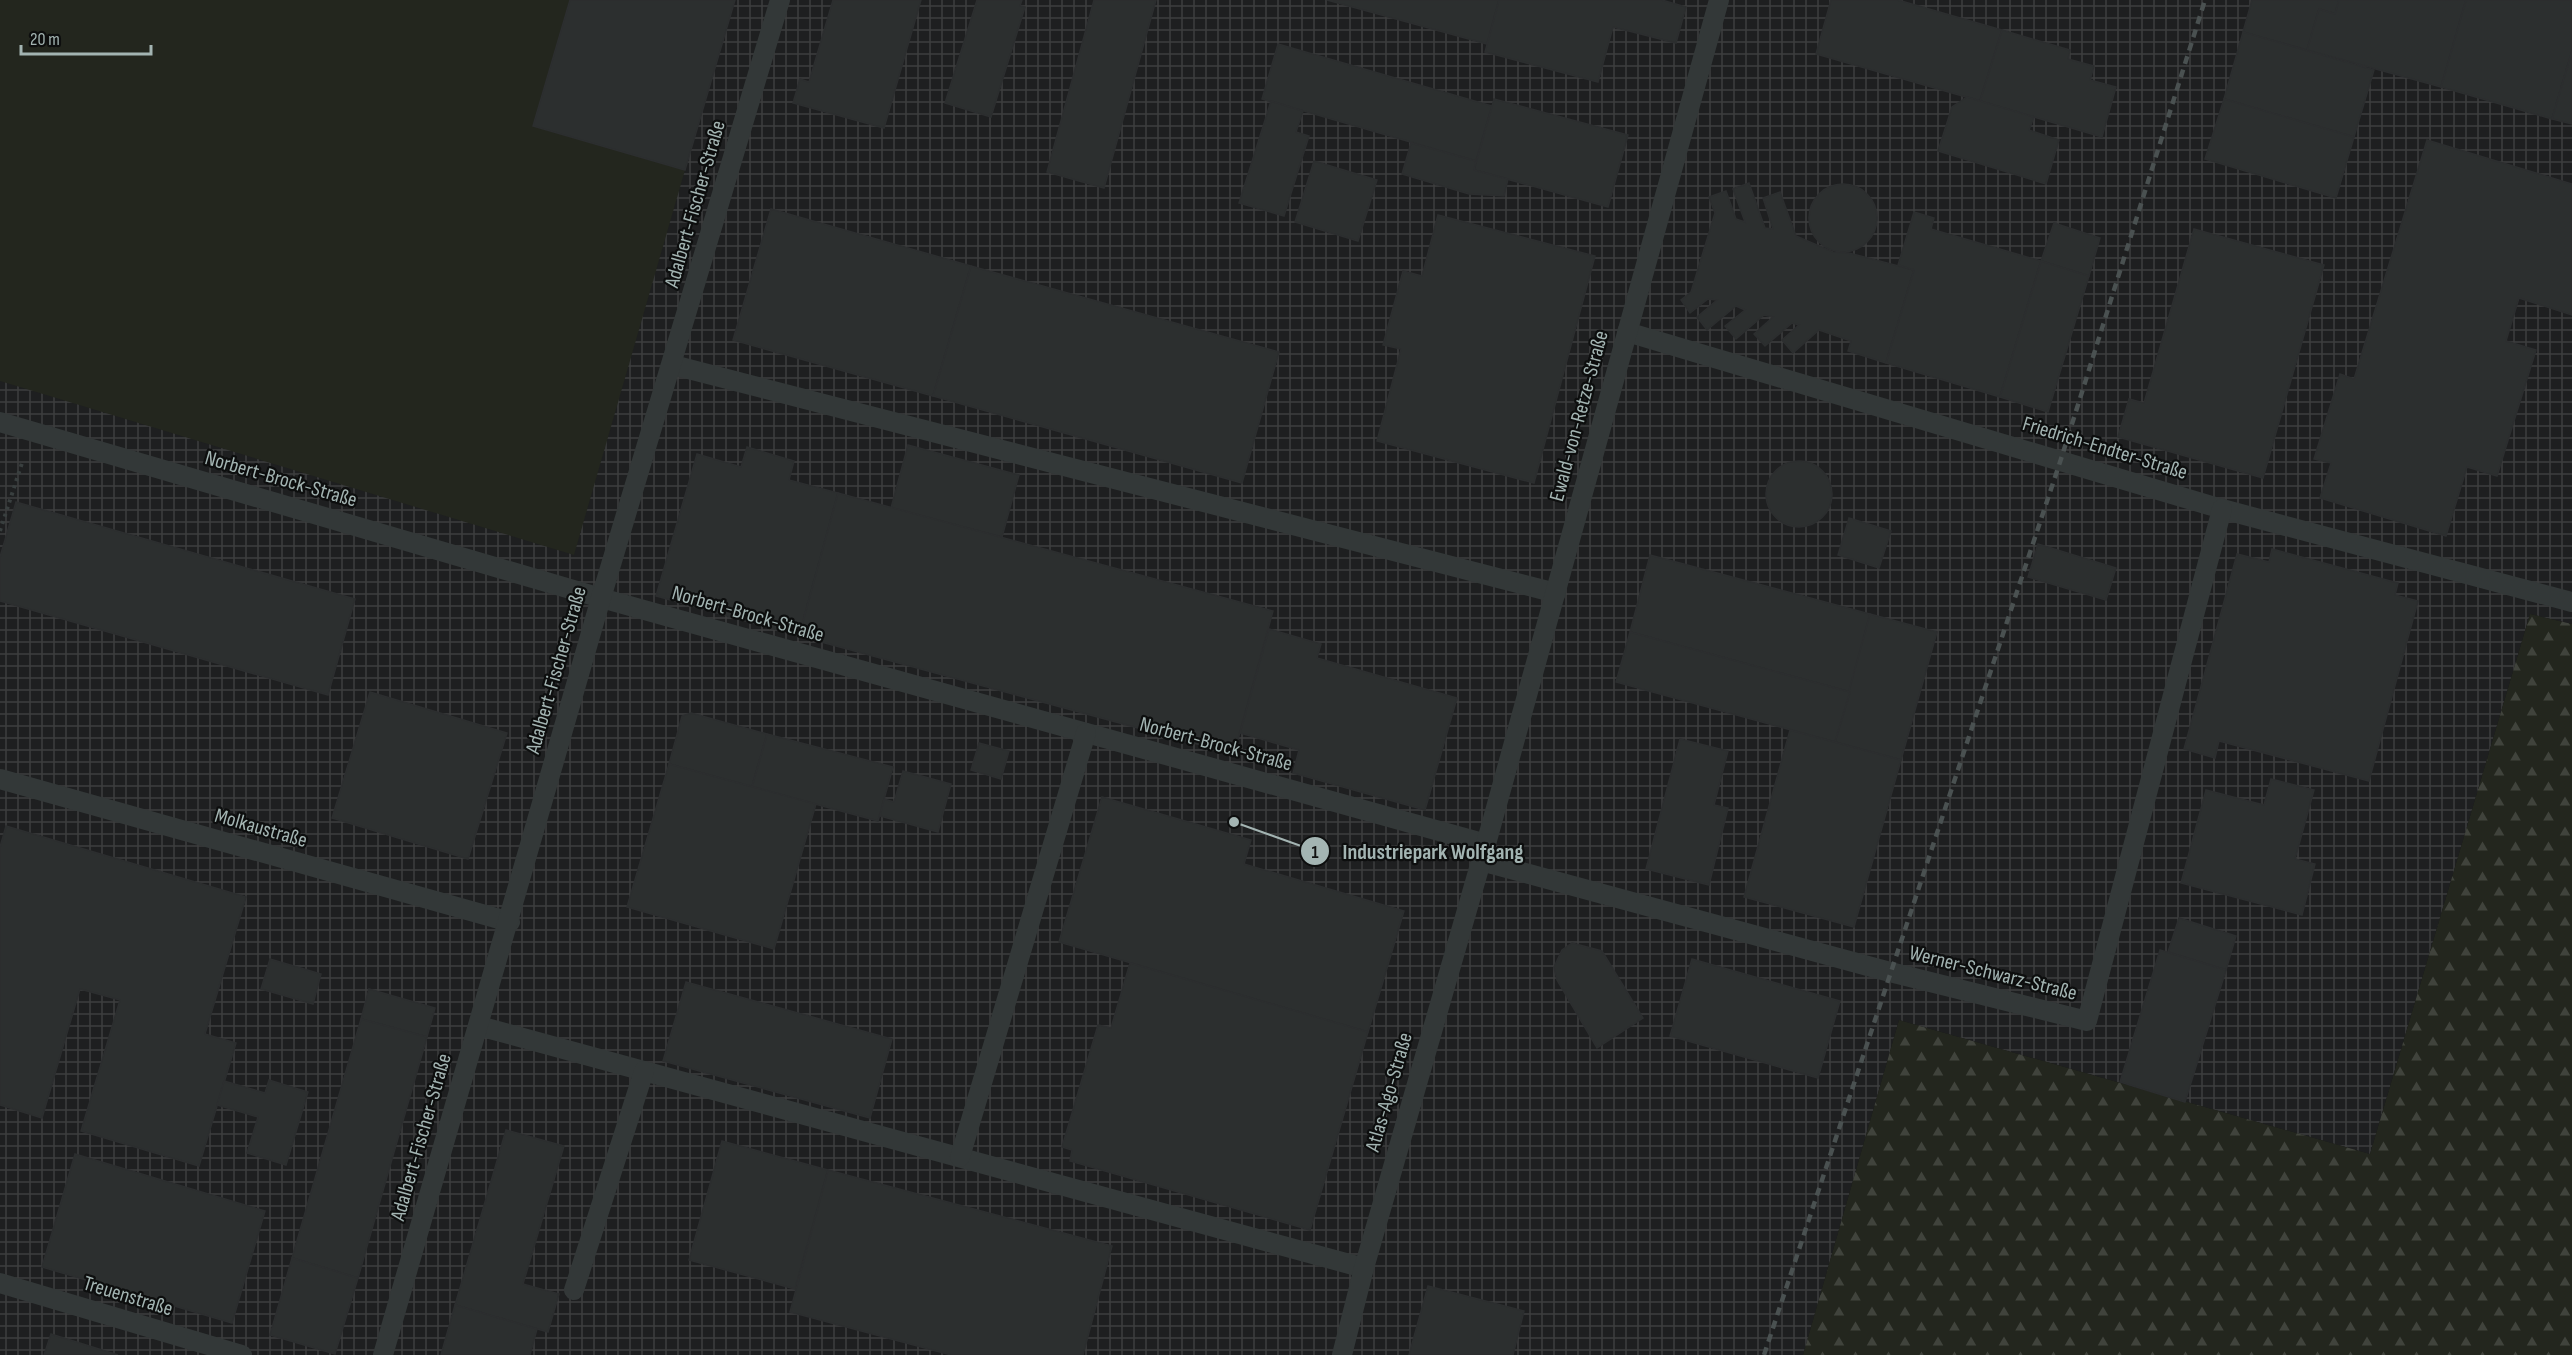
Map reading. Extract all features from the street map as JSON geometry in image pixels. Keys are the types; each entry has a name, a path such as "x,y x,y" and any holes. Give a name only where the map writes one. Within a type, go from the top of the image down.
{"lane":[{"name":"Adalbert-Fischer-Straße","path":"383,1355 602,598 673,366 780,0"},
{"name":"Ewald-von-Retze-Straße","path":"1483,852 1719,0"},
{"name":"Friedrich-Endter-Straße","path":"1627,332 2222,508 2572,602"},
{"path":"673,366 1556,593"},
{"name":"Norbert-Brock-Straße","path":"0,422 602,598 1086,733 1483,852"},
{"name":"Werner-Schwarz-Straße","path":"1483,852 1878,969 2087,1021 2222,508"},
{"path":"960,1157 1086,733"},
{"name":"Molkaustraße","path":"0,779 510,922"},
{"name":"Atlas-Ago-Straße","path":"1342,1355 1364,1268 1483,852"},
{"path":"479,1026 1364,1268"},
{"path":"574,1290 644,1071"},
{"name":"Treuenstraße","path":"0,1283 242,1355"}],"path":[{"path":"0,531 32,431"}],"shaded area":[{"path":"0,0 2572,0 2572,624 2530,614 2370,1154 1899,1020 1803,1355 0,1355"}],"green space":[{"path":"0,0 570,0 685,170 574,555 0,381"},
{"path":"2530,614 2572,624 2572,1355 1803,1355 1899,1020 2370,1154"}],"building":[{"path":"570,0 735,0 685,170 533,126"},
{"path":"833,0 921,0 884,128 793,103 800,79 809,82"},
{"path":"977,0 1022,0 1020,6 1025,7 991,117 945,103"},
{"path":"1094,0 1156,0 1104,188 1047,172"},
{"path":"1327,0 1499,0 1487,44"},
{"path":"1499,0 1662,0 1686,7 1676,43 1613,27 1598,82 1485,52"},
{"path":"1831,0 1898,0 2002,30 1980,101 1816,54"},
{"path":"2252,0 2339,0 2335,14 2319,9 2307,50 2243,32"},
{"path":"2339,0 2466,0 2441,87 2307,50 2319,9 2335,14"},
{"path":"2466,0 2572,0 2572,51 2552,119 2441,87"},
{"path":"2002,30 2070,50 2068,59 2094,66 2090,80 2116,87 2102,137 1980,101"},
{"path":"2243,32 2374,70 2354,137 2224,99"},
{"path":"1278,44 1492,106 1476,161 1262,99"},
{"path":"2572,51 2572,124 2552,119"},
{"path":"1967,97 2034,117 2029,130 2059,140 2046,184 1938,151 1952,107"},
{"path":"1494,99 1628,135 1608,207 1474,170"},
{"path":"2224,99 2354,137 2336,198 2205,159"},
{"path":"1271,101 1303,111 1296,132 1309,136 1284,216 1239,203"},
{"path":"2427,140 2572,184 2572,315 2519,298 2506,341 2536,350 2497,476 2467,467 2446,536 2320,498 2331,463 2314,459 2340,374 2354,379"},
{"path":"1411,143 1476,161 1474,170 1508,179 1504,196 1469,194 1402,174"},
{"path":"1314,161 1377,180 1358,241 1295,222"},
{"path":"1749,183 1765,228 1773,229 1763,198 1780,192 1796,236 1833,252 1849,253 1914,270 1886,363 1848,351 1851,341 1819,330 1793,353 1782,340 1799,325 1792,323 1765,346 1754,334 1773,317 1764,315 1736,339 1725,326 1745,310 1736,306 1707,330 1697,317 1717,300 1708,299 1690,313 1681,300 1691,292 1715,213 1709,197 1726,191 1736,219 1745,222 1733,189"},
{"path":"1850,184 1862,190 1871,199 1877,211 1875,231 1867,242 1850,252 1836,252 1819,242 1811,231 1809,211 1819,194 1830,186"},
{"path":"771,209 971,266 933,396 733,340"},
{"path":"1914,212 1934,218 1931,229 2041,261 2000,397 1886,363 1914,270 1898,265"},
{"path":"1438,215 1595,256 1534,483 1377,441 1401,349 1383,345 1403,271 1422,276"},
{"path":"2054,223 2100,238 2089,276 2041,261"},
{"path":"2194,229 2324,265 2263,478 2118,437 2129,399 2144,403"},
{"path":"2041,261 2089,276 2048,412 2000,397"},
{"path":"971,266 1279,352 1242,483 933,396"},
{"path":"908,445 1019,475 1002,537 891,508"},
{"path":"747,447 794,461 789,480 838,493 799,636 656,596 697,454 741,467"},
{"path":"1799,461 1812,464 1822,471 1829,481 1832,494 1829,507 1822,517 1812,524 1799,527 1786,524 1776,517 1769,507 1766,494 1769,481 1776,471 1786,464"},
{"path":"838,493 1273,611 1234,754 799,636"},
{"path":"16,502 355,599 328,695 0,601 0,557"},
{"path":"1849,518 1891,531 1879,568 1838,555"},
{"path":"2038,544 2116,568 2106,600 2028,577"},
{"path":"2272,549 2398,583 2395,595 2418,601 2369,781 2219,741 2215,758 2184,749 2237,554 2269,562"},
{"path":"1650,555 1870,614 1850,692 1630,632"},
{"path":"1870,614 1937,632 1901,760 1835,742"},
{"path":"1269,629 1321,644 1317,658 1457,698 1425,810 1293,773 1299,750 1240,733"},
{"path":"1630,632 1850,692 1835,742 1616,682"},
{"path":"370,692 507,733 468,859 332,818"},
{"path":"691,713 767,734 752,787 669,764 682,716"},
{"path":"1790,730 1901,760 1854,927 1744,897"},
{"path":"767,734 893,767 878,821 752,787"},
{"path":"1680,739 1728,751 1714,805 1728,808 1709,885 1646,869"},
{"path":"979,743 1009,751 1001,779 971,770"},
{"path":"669,764 816,804 774,949 627,907"},
{"path":"903,771 951,784 938,832 880,816 884,799 894,802"},
{"path":"2271,779 2314,790 2295,859 2315,864 2302,915 2181,883 2206,790 2264,805"},
{"path":"1102,797 1251,840 1244,864 1404,911 1368,1032 1059,942"},
{"path":"6,826 246,897 205,1034 236,1043 199,1166 81,1131 120,1000 80,989 42,1118 0,1105 0,847"},
{"path":"2179,918 2236,936 2226,970 2168,952"},
{"path":"1572,943 1602,951 1643,1018 1597,1048 1557,980 1554,967 1562,950"},
{"path":"2160,950 2226,970 2185,1102 2120,1082"},
{"path":"270,959 321,974 313,1004 261,989"},
{"path":"1692,959 1840,1001 1818,1078 1670,1036"},
{"path":"1130,963 1368,1032 1310,1230 1070,1161 1072,1150 1062,1147 1098,1025 1111,1028"},
{"path":"686,982 892,1039 870,1118 663,1061"},
{"path":"369,989 435,1008 427,1037 361,1019"},
{"path":"361,1019 427,1037 358,1278 292,1258"},
{"path":"269,1080 308,1092 286,1165 247,1153 258,1117 217,1105 224,1081 265,1093"},
{"path":"506,1130 564,1146 523,1284 559,1294 548,1332 455,1305"},
{"path":"722,1141 828,1170 795,1289 689,1260"},
{"path":"75,1154 265,1211 232,1323 42,1267"},
{"path":"828,1170 1112,1246 1083,1355 951,1355 790,1312"},
{"path":"292,1258 358,1278 335,1354 270,1335"},
{"path":"1428,1286 1524,1311 1513,1355 1409,1355"},
{"path":"455,1305 537,1329 530,1355 441,1355"},
{"path":"51,1334 118,1355 44,1355"}],"railway":[{"path":"1764,1355 2061,459 2205,0"}],"place":[{"name":"Industriepark Wolfgang","path":"1234,822"}]}
